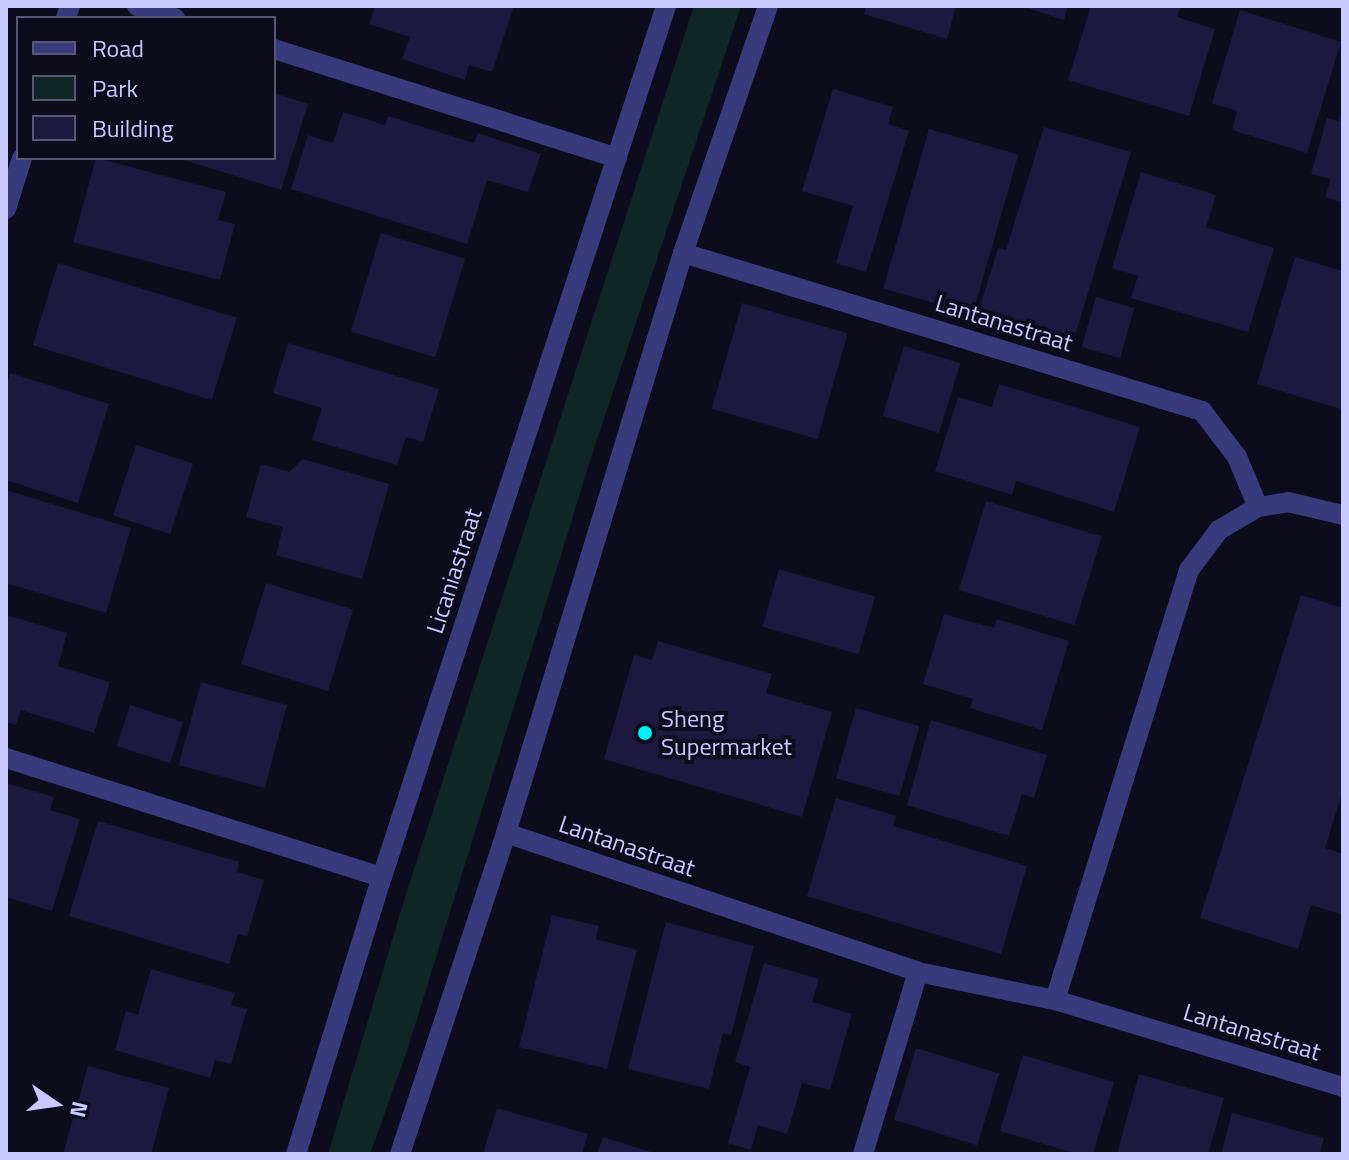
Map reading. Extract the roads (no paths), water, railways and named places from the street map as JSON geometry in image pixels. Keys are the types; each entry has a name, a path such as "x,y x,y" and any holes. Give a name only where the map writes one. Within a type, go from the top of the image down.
{"street":[{"path":"137,6 169,16"},
{"name":"Licaniastraat","path":"296,1154 382,877 666,6"},
{"path":"400,1154 506,833 683,253 768,6"},
{"path":"276,50 617,158"},
{"path":"6,209 21,160"},
{"name":"Lantanastraat","path":"683,253 1202,411 1237,457 1258,507"},
{"path":"1055,1000 1189,570 1219,530 1258,507 1288,502 1343,515"},
{"path":"6,758 382,877"},
{"name":"Lantanastraat","path":"506,833 918,972 1055,1000 1343,1087"},
{"path":"863,1154 918,972"}],"place":[{"name":"Sheng Supermarket","path":"645,733"}]}
